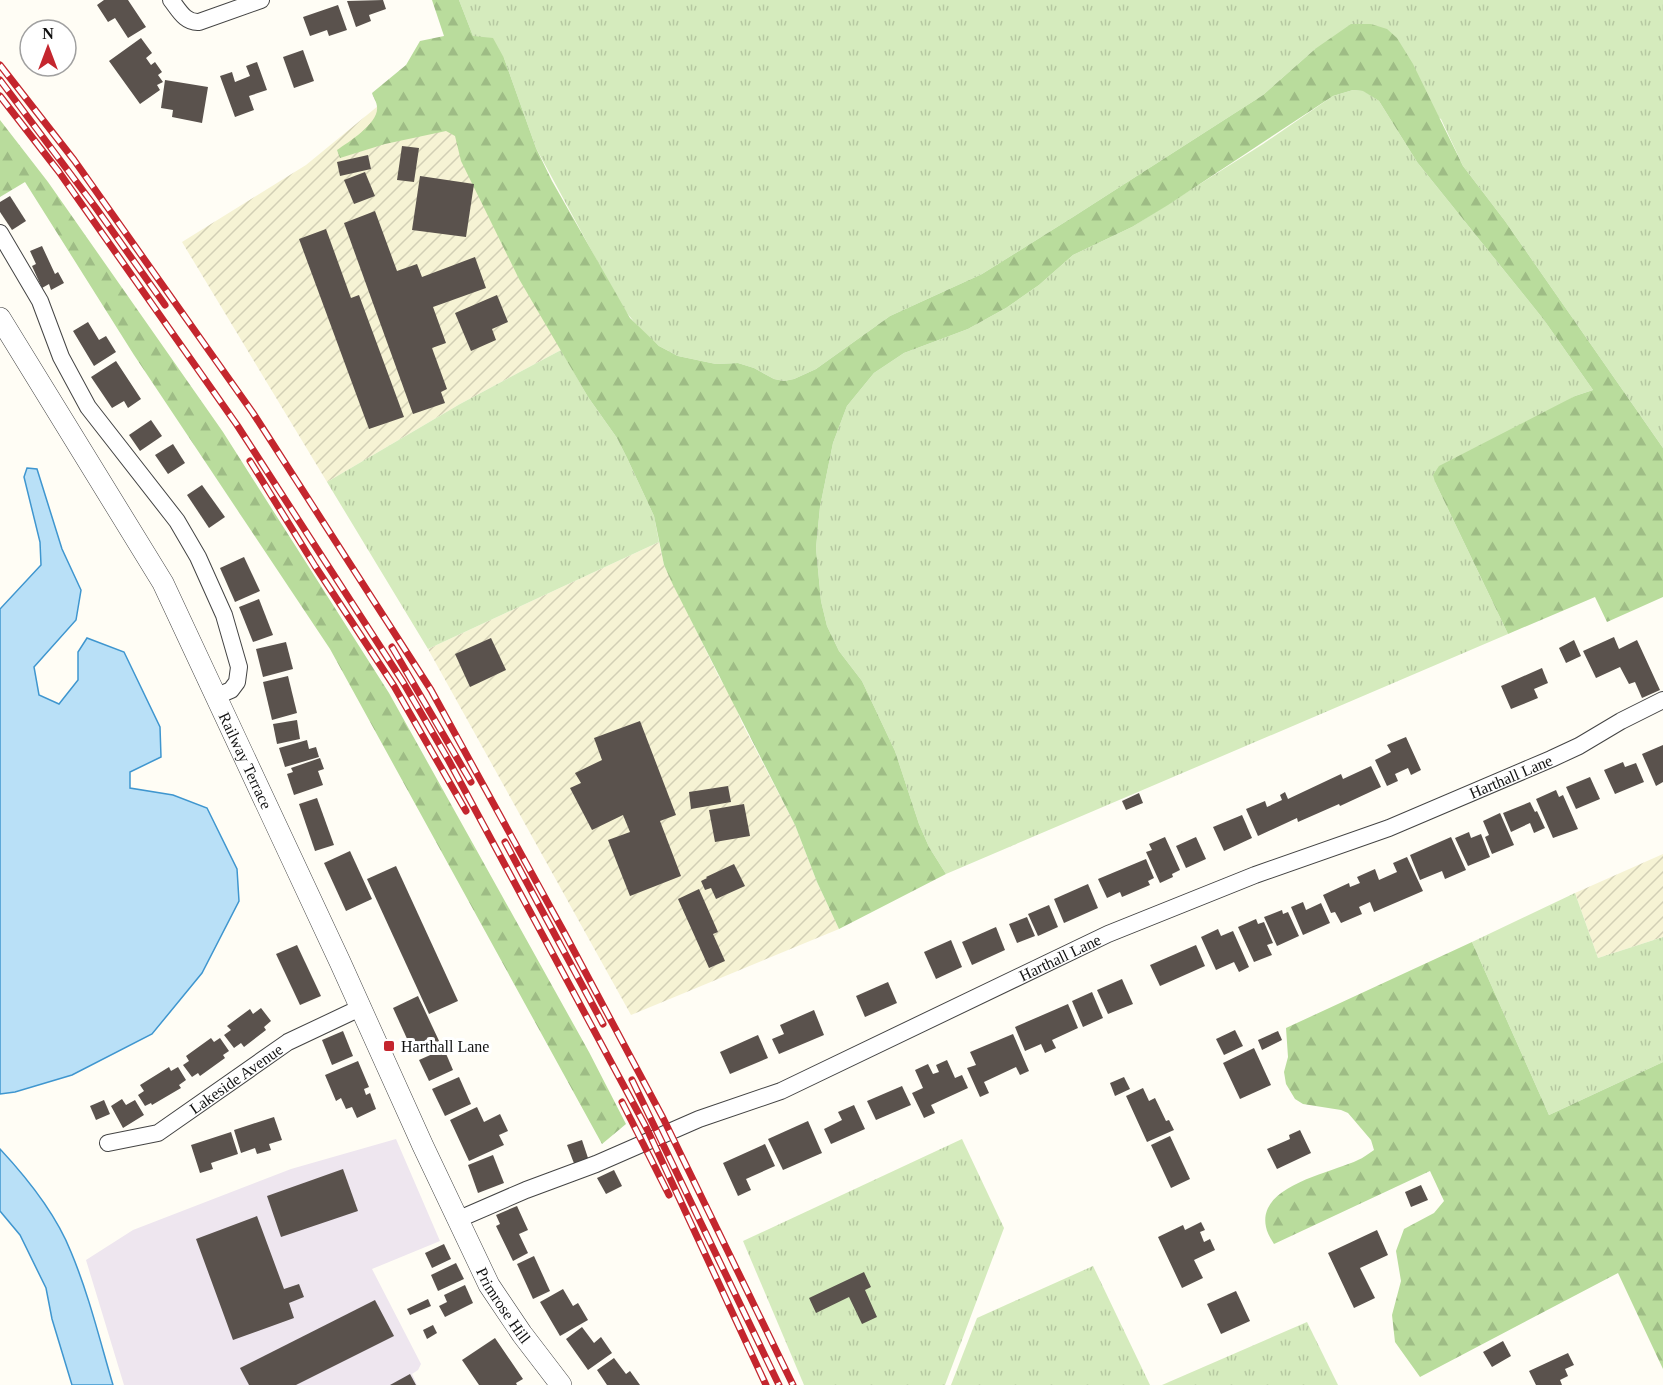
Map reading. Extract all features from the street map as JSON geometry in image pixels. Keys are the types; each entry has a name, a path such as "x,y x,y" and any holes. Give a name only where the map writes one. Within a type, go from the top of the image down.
{"street":[{"path":"171,0 192,23 261,0"},
{"path":"0,233 40,301 61,357 88,407 177,521 198,557 224,615 239,667 237,682 231,690 217,696"},
{"name":"Railway Terrace","path":"0,318 163,583 459,1220"},
{"name":"Harthall Lane","path":"459,1220 699,1119 781,1091 1108,934 1255,875 1389,828 1551,759 1663,700"},
{"name":"Lakeside Avenue","path":"108,1143 158,1133 288,1042 360,1008"},
{"name":"Primrose Hill","path":"459,1220 489,1285 522,1334 561,1385"}],"shaded area":[{"path":"428,65 561,350 460,404 327,482 182,242 306,165"},
{"path":"659,542 664,565 795,825 817,882 839,929 631,1015 428,649"},
{"path":"1663,854 1663,937 1598,958 1575,893"},
{"path":"396,1139 440,1241 372,1269 421,1364 412,1374 417,1385 124,1385 86,1260 133,1230 291,1169"}],"green space":[{"path":"432,0 459,0 473,36 493,38 504,58 536,148 552,181 630,318 659,346 678,356 716,364 738,363 784,381 816,369 890,316 982,274 1073,217 1263,95 1315,49 1351,24 1371,24 1387,29 1397,38 1413,64 1463,166 1505,221 1663,448 1663,597 1607,622 1595,597 1508,634 1433,475 1439,466 1575,396 1593,390 1544,320 1417,162 1379,101 1363,91 1353,90 1333,96 1168,205 1132,227 1073,255 1039,285 1006,308 968,329 904,353 874,373 847,406 833,443 820,507 816,548 821,601 827,626 839,651 862,681 895,751 929,847 946,874 839,929 817,882 795,825 673,585 664,565 654,516 627,458 617,438 588,397 519,279 461,161 455,136 446,131 385,144 340,158 337,150 362,132 376,113 377,107 372,93 406,65 420,41 444,36"},
{"path":"459,0 1663,0 1663,448 1505,221 1463,166 1441,119 1315,49 1263,95 1073,217 982,274 890,316 816,369 784,381 738,363 716,364 678,356 659,346 640,329 622,307 536,148 504,58 473,36"},
{"path":"1353,90 1364,91 1379,101 1417,162 1544,320 1593,390 1575,396 1435,482 1508,634 946,874 929,847 895,751 862,681 839,651 827,626 821,601 816,548 820,507 833,443 847,406 874,373 904,353 968,329 1006,308 1039,285 1073,255 1132,227 1263,144 1333,96"},
{"path":"0,120 48,182 223,432 389,693 589,1052 626,1124 602,1144 330,649 134,355 25,182 0,197"},
{"path":"561,350 588,397 617,438 654,516 659,542 428,649 327,482 460,404"},
{"path":"1575,893 1598,958 1663,937 1663,1062 1549,1115 1472,942"},
{"path":"1472,942 1549,1115 1663,1062 1663,1369 1618,1273 1420,1377 1395,1342 1392,1315 1401,1281 1396,1251 1404,1229 1434,1213 1444,1201 1430,1171 1274,1244 1268,1234 1266,1213 1273,1201 1284,1191 1360,1159 1374,1150 1371,1140 1348,1113 1303,1104 1295,1099 1286,1084 1284,1072 1288,1057 1286,1028"},
{"path":"962,1139 1004,1228 945,1385 804,1385 743,1241"},
{"path":"1093,1266 1150,1385 951,1385 977,1318"},
{"path":"1307,1322 1338,1385 1162,1385"}],"water":[{"path":"27,468 37,469 62,549 81,590 76,620 34,667 39,695 59,704 78,680 78,652 87,638 124,652 160,727 161,757 130,772 130,788 173,795 207,808 237,869 239,901 202,973 152,1034 72,1075 15,1092 0,1094 0,609 41,565 40,542 24,477"},
{"path":"0,1149 40,1198 65,1238 94,1318 113,1385 72,1385 52,1319 46,1288 20,1235 0,1211"}],"building":[{"path":"104,0 128,0 146,27 128,38 115,18 108,22 97,5"},
{"path":"383,0 386,9 369,15 371,21 356,27 347,1"},
{"path":"338,5 347,30 329,36 327,30 310,36 303,17"},
{"path":"141,38 152,53 146,58 151,65 155,62 162,72 158,75 163,82 157,85 160,90 140,104 109,61"},
{"path":"303,50 314,81 294,88 283,57"},
{"path":"257,62 267,90 249,96 254,110 235,117 220,76 232,72 235,82 250,76 246,66"},
{"path":"165,80 208,87 202,123 172,117 173,110 161,108"},
{"path":"402,146 419,148 414,182 397,180"},
{"path":"368,155 371,169 340,176 337,162"},
{"path":"365,172 375,196 354,204 344,180"},
{"path":"420,176 474,184 466,237 412,230"},
{"path":"10,196 26,221 12,230 0,212 0,202"},
{"path":"375,211 397,271 417,264 422,277 475,257 486,288 433,307 446,343 432,348 447,389 441,392 445,403 413,414 344,223"},
{"path":"326,229 351,298 359,295 404,417 369,429 299,239"},
{"path":"42,246 55,274 58,272 64,283 51,290 49,284 42,288 32,266 36,264 30,251"},
{"path":"497,295 508,322 492,329 496,340 471,351 455,313"},
{"path":"88,322 99,340 106,336 116,352 94,366 73,331"},
{"path":"116,361 141,399 128,408 124,401 112,408 91,377"},
{"path":"151,420 162,436 140,451 129,435"},
{"path":"173,444 185,463 168,474 155,455"},
{"path":"202,485 225,517 209,528 187,495"},
{"path":"244,557 260,591 235,602 220,568"},
{"path":"259,599 273,635 253,642 239,607"},
{"path":"1614,637 1619,649 1637,640 1660,690 1642,698 1635,682 1629,684 1620,667 1596,678 1583,651"},
{"path":"491,638 506,670 470,687 455,654"},
{"path":"1574,640 1581,656 1566,663 1559,648"},
{"path":"286,642 293,669 263,677 256,649"},
{"path":"1542,668 1548,683 1534,689 1538,698 1511,709 1501,686"},
{"path":"288,676 297,713 272,720 263,682"},
{"path":"297,720 300,739 277,744 273,724"},
{"path":"640,721 676,815 660,821 681,876 630,896 608,840 630,832 623,815 592,830 570,788 581,783 575,773 602,760 594,738"},
{"path":"1406,737 1421,770 1411,775 1408,768 1395,774 1398,781 1387,786 1375,760 1391,752 1387,745"},
{"path":"307,740 309,749 316,747 319,757 285,767 279,748"},
{"path":"1663,745 1663,782 1656,786 1642,754"},
{"path":"320,758 324,769 318,771 323,785 294,795 287,774 293,772 291,768"},
{"path":"1623,762 1625,767 1636,763 1644,782 1615,794 1604,770"},
{"path":"1371,766 1381,787 1340,806 1339,804 1298,822 1297,818 1258,836 1246,809 1265,801 1267,807 1282,800 1280,795 1285,792 1288,799 1341,774 1343,779"},
{"path":"1590,777 1600,799 1576,809 1566,787"},
{"path":"728,786 731,802 691,809 689,792"},
{"path":"1556,790 1559,797 1563,795 1578,829 1553,838 1536,799"},
{"path":"1139,793 1143,803 1126,810 1122,801"},
{"path":"317,798 334,845 315,851 299,804"},
{"path":"1530,802 1545,828 1534,833 1530,823 1511,832 1503,813"},
{"path":"744,804 750,836 715,842 709,810"},
{"path":"1500,813 1514,845 1492,854 1485,837 1489,835 1483,821"},
{"path":"1242,815 1252,838 1224,851 1213,827"},
{"path":"1469,832 1471,838 1481,834 1490,857 1468,866 1455,838"},
{"path":"1165,837 1180,870 1172,874 1173,877 1160,883 1146,852 1152,850 1149,844"},
{"path":"1196,837 1206,859 1186,868 1176,846"},
{"path":"1451,837 1466,870 1445,879 1442,871 1420,880 1410,855"},
{"path":"350,851 372,899 346,911 324,863"},
{"path":"1407,857 1423,891 1374,912 1370,902 1359,907 1362,914 1341,923 1335,912 1331,913 1323,895 1349,883 1350,887 1360,883 1357,877 1375,869 1379,880 1397,872 1393,863"},
{"path":"1146,859 1154,878 1148,881 1150,885 1122,897 1120,892 1107,898 1098,879"},
{"path":"734,864 745,886 716,899 711,888 705,890 701,881"},
{"path":"396,866 458,1001 429,1014 367,879"},
{"path":"1088,884 1098,908 1064,923 1054,899"},
{"path":"699,889 718,932 713,934 725,961 709,968 678,899"},
{"path":"1303,902 1306,910 1321,903 1330,923 1303,935 1291,907"},
{"path":"1049,905 1058,927 1038,936 1028,914"},
{"path":"1282,910 1283,914 1288,912 1299,936 1277,946 1264,917"},
{"path":"1027,917 1035,936 1017,943 1009,924"},
{"path":"1256,919 1258,924 1264,922 1273,943 1267,945 1272,955 1254,962 1238,927"},
{"path":"996,927 1005,950 972,965 962,942"},
{"path":"1218,929 1221,936 1233,931 1249,967 1239,972 1234,962 1216,970 1201,937"},
{"path":"951,940 962,967 936,979 924,952"},
{"path":"297,945 321,996 300,1005 276,954"},
{"path":"1196,945 1205,966 1160,986 1150,965"},
{"path":"1122,979 1133,1004 1108,1014 1097,990"},
{"path":"888,982 897,1003 865,1017 856,996"},
{"path":"1092,992 1103,1018 1083,1027 1072,1001"},
{"path":"418,996 440,1043 414,1054 393,1008"},
{"path":"1068,1004 1078,1028 1052,1040 1056,1048 1045,1053 1041,1044 1025,1051 1015,1027"},
{"path":"261,1008 271,1021 264,1027 266,1030 244,1047 241,1043 234,1048 224,1035 231,1030 227,1026 250,1009 253,1014"},
{"path":"814,1010 824,1035 779,1054 772,1039 784,1034 780,1025"},
{"path":"1235,1030 1243,1046 1224,1055 1216,1039"},
{"path":"343,1031 353,1056 332,1065 322,1040"},
{"path":"1278,1031 1282,1040 1262,1050 1258,1040"},
{"path":"1013,1034 1029,1071 1020,1075 1016,1067 984,1082 989,1093 980,1097 967,1068 976,1065 970,1052"},
{"path":"758,1035 768,1058 730,1074 720,1052"},
{"path":"211,1038 214,1042 220,1038 229,1051 223,1055 225,1058 200,1076 198,1073 192,1077 183,1065 189,1061 186,1056"},
{"path":"1254,1048 1271,1085 1240,1099 1223,1063"},
{"path":"444,1049 453,1070 429,1081 419,1060"},
{"path":"947,1060 955,1078 962,1075 968,1088 931,1105 935,1113 924,1118 912,1093 923,1088 915,1070 928,1064 933,1074 939,1072 936,1065"},
{"path":"358,1061 369,1087 364,1089 366,1095 370,1093 376,1109 357,1118 352,1107 346,1109 341,1098 336,1101 325,1075"},
{"path":"169,1067 171,1071 178,1067 186,1080 179,1085 181,1088 152,1105 151,1103 145,1106 138,1095 144,1091 140,1085"},
{"path":"459,1077 471,1104 445,1116 432,1089"},
{"path":"1124,1077 1130,1089 1115,1096 1110,1083"},
{"path":"902,1086 911,1105 876,1120 867,1101"},
{"path":"1143,1088 1149,1101 1155,1098 1166,1121 1169,1120 1174,1130 1147,1142 1126,1096"},
{"path":"122,1099 126,1105 135,1100 144,1115 123,1128 111,1106"},
{"path":"104,1100 110,1114 96,1120 90,1106"},
{"path":"854,1105 865,1129 831,1144 824,1129 842,1120 838,1112"},
{"path":"477,1107 484,1122 500,1114 508,1131 499,1135 504,1145 469,1161 450,1120"},
{"path":"274,1117 282,1140 269,1144 271,1150 257,1154 255,1148 241,1153 234,1130"},
{"path":"808,1121 822,1153 783,1170 768,1139"},
{"path":"1300,1130 1311,1153 1277,1169 1267,1149 1290,1139 1289,1135"},
{"path":"231,1132 238,1154 211,1163 213,1169 200,1173 191,1145"},
{"path":"1170,1136 1190,1179 1171,1188 1151,1145"},
{"path":"582,1140 589,1161 575,1166 567,1145"},
{"path":"765,1144 775,1166 746,1179 751,1190 738,1196 723,1163"},
{"path":"493,1155 504,1183 478,1193 468,1165"},
{"path":"343,1169 358,1211 281,1237 267,1196"},
{"path":"614,1170 622,1186 606,1194 597,1178"},
{"path":"1421,1185 1428,1200 1411,1207 1405,1192"},
{"path":"517,1206 528,1230 519,1234 528,1253 513,1261 496,1226 500,1224 496,1215"},
{"path":"257,1216 284,1289 299,1284 304,1297 289,1303 294,1318 233,1340 196,1239"},
{"path":"1201,1222 1205,1230 1200,1232 1204,1242 1210,1239 1215,1250 1194,1260 1203,1278 1182,1288 1158,1237 1183,1225 1185,1230"},
{"path":"1377,1230 1388,1255 1360,1268 1375,1298 1354,1308 1328,1253"},
{"path":"444,1244 451,1259 432,1268 425,1253"},
{"path":"534,1256 550,1291 533,1299 517,1264"},
{"path":"456,1263 464,1279 438,1291 431,1275"},
{"path":"864,1272 871,1287 865,1290 877,1317 862,1324 849,1297 816,1313 809,1298"},
{"path":"465,1285 473,1303 445,1317 439,1306 447,1302 444,1295"},
{"path":"563,1289 573,1306 578,1303 588,1320 560,1336 540,1302"},
{"path":"1236,1291 1250,1321 1221,1334 1207,1304"},
{"path":"428,1299 431,1306 410,1315 407,1309"},
{"path":"375,1300 394,1336 296,1385 249,1385 240,1368"},
{"path":"433,1325 437,1333 427,1339 423,1330"},
{"path":"582,1327 594,1343 601,1337 612,1353 588,1370 566,1339"},
{"path":"495,1338 523,1379 516,1383 517,1385 479,1385 462,1360"},
{"path":"1503,1341 1511,1356 1492,1367 1483,1352"},
{"path":"1568,1353 1574,1365 1565,1369 1568,1376 1560,1380 1562,1385 1536,1385 1529,1371"},
{"path":"614,1358 626,1374 630,1371 640,1385 607,1385 597,1370"},
{"path":"410,1374 416,1385 390,1385"}],"railway":[{"path":"0,65 74,160 253,413 431,690 663,1118 793,1385"},
{"path":"0,80 165,305"},
{"path":"0,96 59,172 237,425 403,682 449,761 647,1129 766,1385"},
{"path":"250,461 315,566 394,686 466,811"},
{"path":"392,647 471,782"},
{"path":"505,842 603,1024"},
{"path":"632,1080 779,1385"},
{"path":"622,1102 669,1195"}],"place":[{"name":"Harthall Lane","path":"389,1046"}]}
